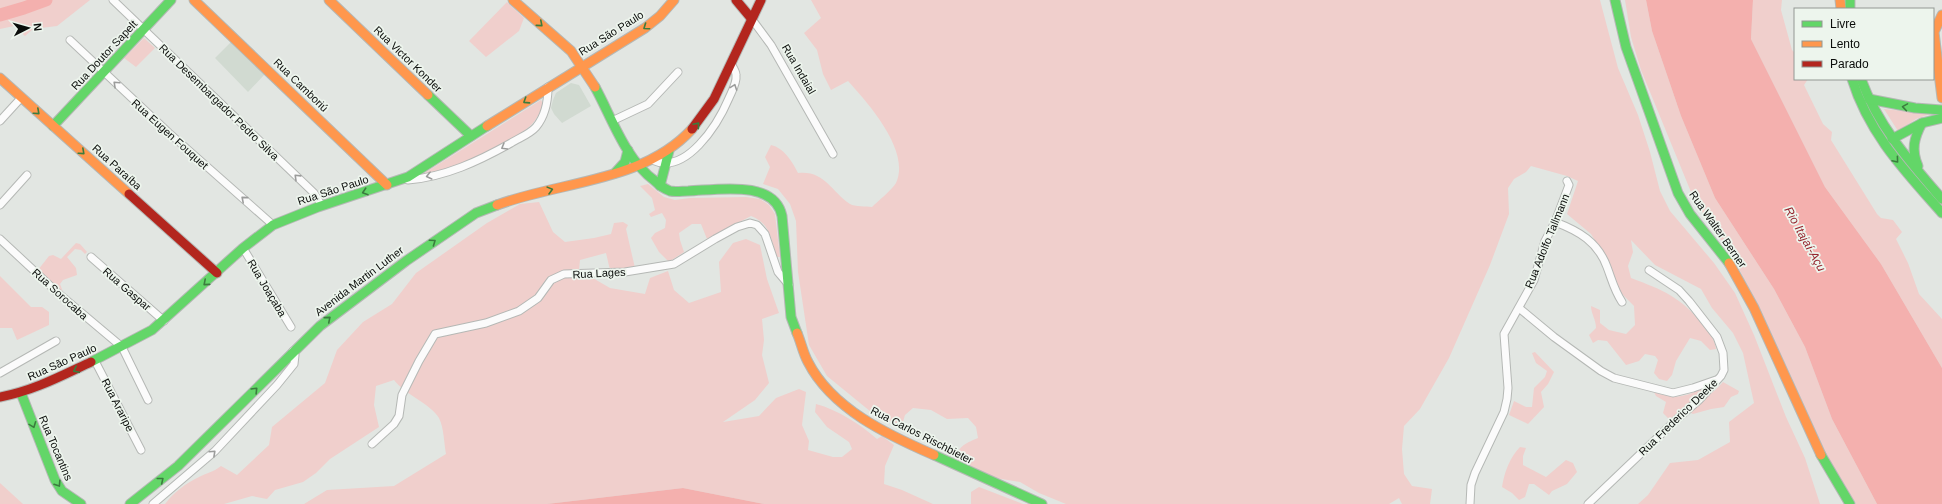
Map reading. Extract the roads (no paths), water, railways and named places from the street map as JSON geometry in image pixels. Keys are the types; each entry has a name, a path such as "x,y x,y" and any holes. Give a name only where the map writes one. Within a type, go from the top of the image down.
{"main road":[{"name":"Rua Doutor Sapelt","path":"53,126 171,0"},
{"name":"Rua Victor Konder","path":"329,0 471,136"},
{"name":"Rua Carlos Rischbieter","path":"513,0 570,50 582,65 628,150 647,176 660,186 671,191 755,190 776,200 781,208 791,317 808,362 821,381 840,401 870,424 920,450 1042,504"},
{"name":"Rua São Paulo","path":"0,397 21,393 38,387 139,339 164,321 243,248 273,225 322,206 401,180 582,65 645,28 660,16 674,0"},
{"name":"Rua Indaial","path":"736,0 751,18"},
{"name":"Avenida Martin Luther","path":"130,504 178,466 293,351 340,309 476,213 505,202 640,166 668,151 688,135 706,115 731,64 751,18 761,0"},
{"name":"Rua Walter Berner","path":"1615,0 1626,47 1678,193 1690,214 1728,262 1754,308 1823,459 1850,504"},
{"name":"Rua Camboriú","path":"197,1 387,185"},
{"path":"1942,15 1934,32 1942,98"},
{"path":"570,73 591,83"},
{"name":"Rua Paraíba","path":"0,78 217,273"},
{"path":"1852,80 1859,102 1873,128 1892,156 1942,213"},
{"path":"1861,80 1869,99 1892,139 1942,199"},
{"path":"1869,99 1915,108 1942,110"},
{"path":"1892,139 1922,123 1942,118"},
{"path":"1922,123 1915,135 1912,147 1916,162 1925,179"},
{"path":"1873,128 1892,139"},
{"path":"615,173 625,162 628,150"},
{"path":"660,186 668,151"},
{"name":"Rua Tocantins","path":"21,393 54,480 62,491 81,504"}],"street":[{"name":"Rua Desembargador Pedro Silva","path":"113,0 314,193 322,206"},
{"name":"Rua Indaial","path":"751,18 771,45 833,154"},
{"name":"Rua Eugen Fouquet","path":"70,40 169,133 273,225"},
{"path":"652,160 664,164 684,158 701,143 712,130 725,107 736,81 735,71 731,64"},
{"path":"612,121 648,104 678,72"},
{"path":"401,180 423,178 465,166 494,153 528,133 535,128 544,113 548,103 548,87"},
{"path":"0,122 21,98"},
{"path":"0,205 27,175"},
{"name":"Rua Adolfo Tallmann","path":"1470,504 1471,485 1475,474 1504,412 1508,388 1504,334 1534,280 1545,241 1555,222 1569,185 1567,181"},
{"name":"Rua Lages","path":"372,444 390,428 399,416 402,395 425,349 435,334 447,330 486,323 519,312 538,298 551,280 564,274 625,272 669,265 737,227 750,222 761,228 778,272 789,285"},
{"path":"1555,222 1577,230 1599,252 1606,265 1615,292 1622,302"},
{"name":"Rua Sorocaba","path":"0,239 59,294 122,347"},
{"name":"Rua Joaçaba","path":"243,248 291,327"},
{"name":"Rua Gaspar","path":"91,257 164,321"},
{"name":"Rua Frederico Deeke","path":"1588,504 1676,419 1700,399 1724,370 1722,353 1717,336 1684,296 1649,270"},
{"path":"1519,308 1554,337 1601,371 1614,378 1673,393 1718,379"},
{"path":"0,373 56,341"},
{"path":"122,347 148,400"},
{"path":"152,504 215,451 277,385 294,364 295,355 293,351"},
{"name":"Rua Araripe","path":"95,361 141,450"}],"water":[{"name":"Rio Itajaí-Açu","path":"1646,0 1753,0 1751,39 1825,187 1881,264 1942,368 1942,504 1877,504 1832,419 1805,347 1774,289 1715,198 1681,116 1652,31"},
{"path":"683,488 764,504 547,504"}],"waterway":[{"path":"0,15 46,0"}]}
